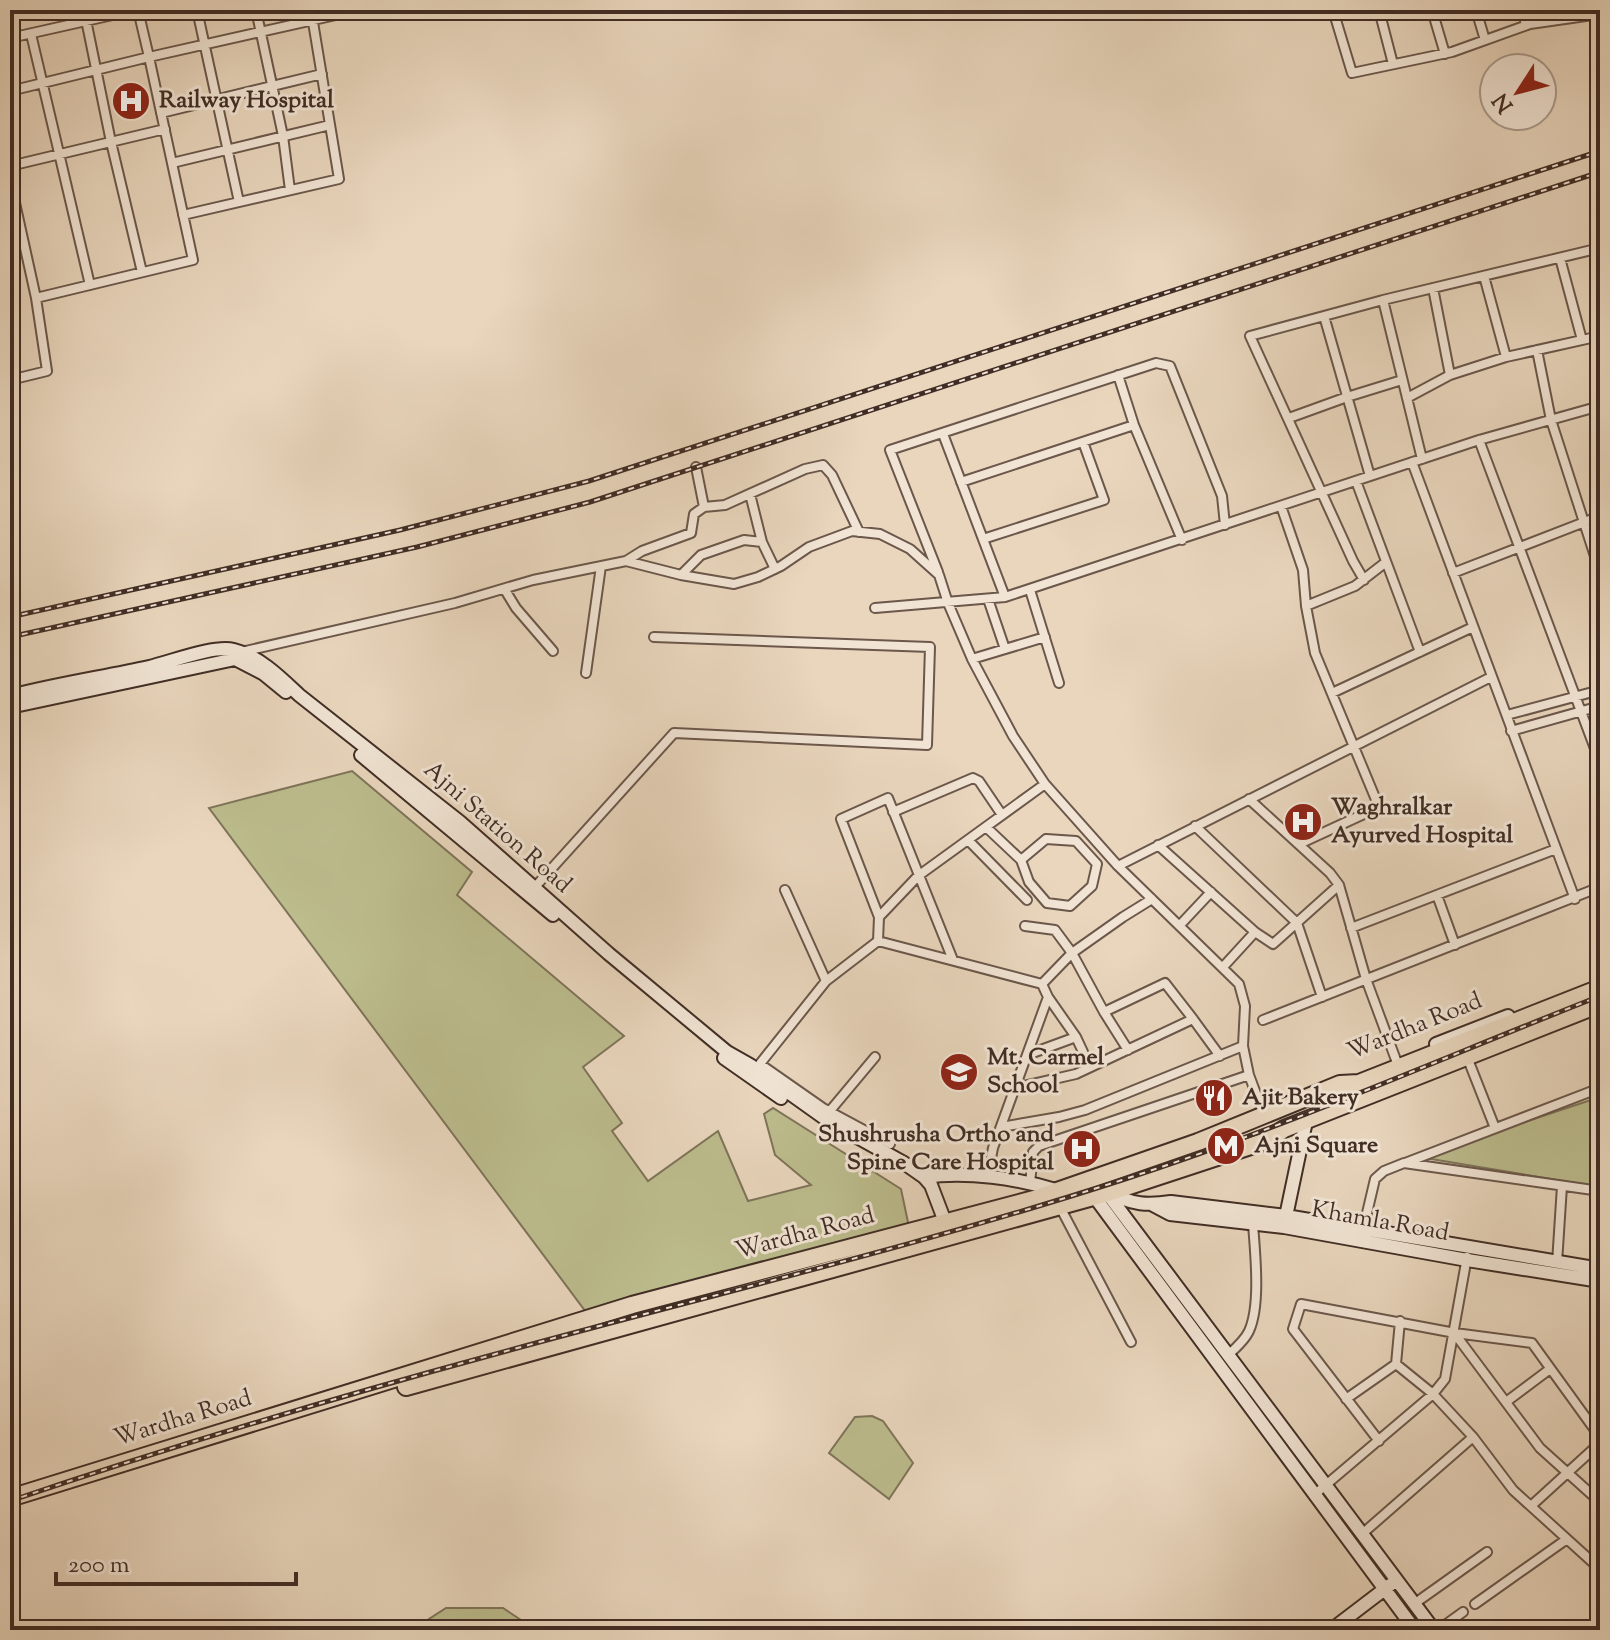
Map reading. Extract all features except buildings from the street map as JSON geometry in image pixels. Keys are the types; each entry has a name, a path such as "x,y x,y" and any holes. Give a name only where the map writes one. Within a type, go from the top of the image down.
{"highway":[{"path":"1340,1084 1359,1083 1600,988"},
{"path":"1266,1141 1284,1129 1600,1006"},
{"name":"Wardha Road","path":"10,1506 417,1383 1059,1198 1340,1084"},
{"name":"Wardha Road","path":"1059,1198 1105,1194 1266,1141"},
{"name":"Wardha Road","path":"10,1498 632,1305 944,1230"}],"street":[{"path":"84,10 142,272"},
{"path":"10,38 136,10 193,260 36,298"},
{"path":"197,10 239,202"},
{"path":"256,10 283,136 290,190"},
{"path":"183,215 339,179 311,10"},
{"path":"10,91 358,10"},
{"path":"1333,10 1352,73 1445,54 1526,25 1574,13 1600,14"},
{"path":"1379,10 1393,64"},
{"path":"1432,10 1445,54"},
{"path":"1476,10 1485,40"},
{"path":"1522,10 1526,25"},
{"path":"31,34 90,285"},
{"path":"161,113 322,74"},
{"path":"172,163 330,125"},
{"path":"10,166 165,129"},
{"path":"10,180 36,298 47,371 10,380"},
{"path":"1364,580 1250,336 1383,300 1600,248"},
{"path":"1560,258 1582,340"},
{"path":"1484,276 1506,357"},
{"path":"1433,288 1450,375"},
{"path":"1383,300 1422,459"},
{"path":"1324,316 1370,476"},
{"path":"1407,398 1450,375 1506,357 1600,336"},
{"path":"1537,350 1551,420 1600,572"},
{"path":"1225,525 1222,496 1170,366 1165,363 1118,375 890,450 972,659 1013,736 1045,784 1118,866 1239,984 1245,1006 1243,1046 1249,1075 1264,1115"},
{"path":"1118,375 1134,425 1182,540"},
{"path":"1289,418 1402,380"},
{"path":"875,608 1005,597 1479,440 1599,410"},
{"path":"961,482 1134,425"},
{"path":"943,434 1005,597"},
{"path":"1479,440 1600,762"},
{"path":"983,539 1104,500 1083,442"},
{"path":"1412,462 1575,899"},
{"path":"10,707 235,659 505,590 533,580 626,561 642,551 691,533 694,514 704,507 725,505 805,469 823,465 832,475 859,532"},
{"path":"696,467 704,507"},
{"path":"1356,481 1420,652"},
{"path":"750,494 762,542 775,569"},
{"path":"1281,506 1303,570 1315,653 1379,807 1299,844"},
{"path":"1453,573 1600,516"},
{"path":"626,561 734,584 775,569 809,547 852,531 880,534 910,549 939,575"},
{"path":"681,575 701,555 744,540 762,542"},
{"path":"1306,606 1355,586 1386,562"},
{"path":"586,673 601,566"},
{"path":"505,590 516,608 553,651"},
{"path":"1030,590 1059,683"},
{"path":"988,599 1005,649"},
{"path":"1332,693 1473,627"},
{"path":"536,893 674,733 927,745 930,647 654,637"},
{"path":"972,659 1045,637"},
{"path":"10,696 151,667 192,655 231,649 239,657"},
{"name":"Ajni Station Road","path":"239,657 278,675 382,767 677,1012 820,1123 917,1173"},
{"path":"1118,866 1491,677"},
{"path":"1507,715 1600,690"},
{"path":"1511,731 1600,706"},
{"path":"893,812 973,778 979,781 1002,815"},
{"path":"879,917 918,876 1045,784"},
{"path":"878,941 879,917 841,819 888,798 953,960"},
{"path":"1249,799 1330,873 1339,885 1366,979 1396,1060"},
{"path":"1195,826 1297,923 1322,997"},
{"path":"986,827 1021,860 1029,882 1047,903 1070,906 1092,886 1097,864 1076,841 1046,839 1021,860"},
{"path":"968,840 1027,900"},
{"path":"1158,845 1255,932 1273,944 1339,885"},
{"path":"1090,856 1100,846"},
{"path":"1351,928 1556,849"},
{"path":"1263,1020 1600,887"},
{"path":"785,890 826,981"},
{"path":"1180,925 1211,892"},
{"path":"1437,895 1455,945"},
{"path":"1042,984 1072,953 1152,899"},
{"path":"1025,926 1055,930 1072,953 1128,1050"},
{"path":"1223,967 1255,932"},
{"path":"878,941 1042,984"},
{"path":"878,941 826,981 755,1070 890,1144"},
{"name":"Wardha Road","path":"1340,1084 1600,980"},
{"path":"1104,1012 1165,983 1220,1056"},
{"path":"1042,984 1076,1037 1090,1067"},
{"path":"987,1178 993,1148 1048,997"},
{"name":"Wardha Road","path":"1266,1141 1469,1062 1600,1006"},
{"path":"1015,1088 1076,1074 1193,1019"},
{"path":"1027,1055 1076,1037"},
{"path":"1001,1127 1085,1110 1243,1046"},
{"path":"829,1112 875,1057"},
{"path":"1469,1062 1495,1128"},
{"path":"1030,1184 1033,1152 1039,1146 1249,1075"},
{"path":"1363,1230 1378,1174 1600,1088"},
{"path":"1285,1221 1305,1126"},
{"path":"1404,1163 1600,1191"},
{"path":"944,1230 917,1173 953,1173 1030,1184 1059,1198 1131,1342"},
{"path":"1557,1263 1562,1186"},
{"path":"1105,1194 1117,1217 1314,1495 1415,1630"},
{"name":"Khamla Road","path":"1105,1194 1153,1205 1171,1202 1285,1221 1600,1281"},
{"name":"Khamla Road","path":"1153,1205 1170,1214 1253,1224 1285,1221 1363,1230 1467,1254 1600,1269"},
{"path":"1117,1217 1228,1355 1436,1630 1463,1612"},
{"path":"1228,1355 1248,1333 1253,1317 1253,1224"},
{"path":"1314,1495 1433,1394 1445,1379 1467,1254"},
{"path":"1379,1441 1293,1329 1301,1304 1455,1333 1532,1343 1600,1440 1531,1506"},
{"path":"1346,1399 1396,1364 1400,1321"},
{"path":"1455,1333 1540,1448 1600,1502"},
{"path":"1396,1364 1433,1394 1473,1437 1513,1490 1600,1569"},
{"path":"1506,1402 1550,1369"},
{"path":"1362,1534 1473,1437"},
{"path":"1475,1604 1567,1539"},
{"path":"1414,1604 1487,1552"},
{"path":"1341,1630 1399,1584"},
{"path":"1331,1630 1387,1593"}],"green space":[{"path":"352,771 472,872 457,895 624,1036 583,1067 622,1123 612,1131 648,1181 718,1131 748,1201 811,1185 775,1155 764,1114 773,1108 901,1189 909,1227 586,1312 209,808"},
{"path":"1600,1097 1600,1187 1419,1157"},
{"path":"872,1416 883,1421 913,1463 889,1499 829,1453 855,1417"},
{"path":"446,1608 503,1608 536,1630 412,1630"}],"railway":[{"path":"10,617 400,530 589,481 1600,151"},
{"path":"10,637 417,547 590,502 1600,172"},
{"path":"10,1501 371,1389 887,1250 1122,1180 1303,1115 1600,996"}],"place":[{"name":"Railway Hospital","path":"131,101"},
{"name":"Waghralkar Ayurved Hospital","path":"1303,822"},
{"name":"Mt. Carmel School","path":"959,1072"},
{"name":"Ajit Bakery","path":"1214,1098"},
{"name":"Ajni Square","path":"1226,1146"},
{"name":"Shushrusha Ortho and Spine Care Hospital","path":"1082,1149"}]}
